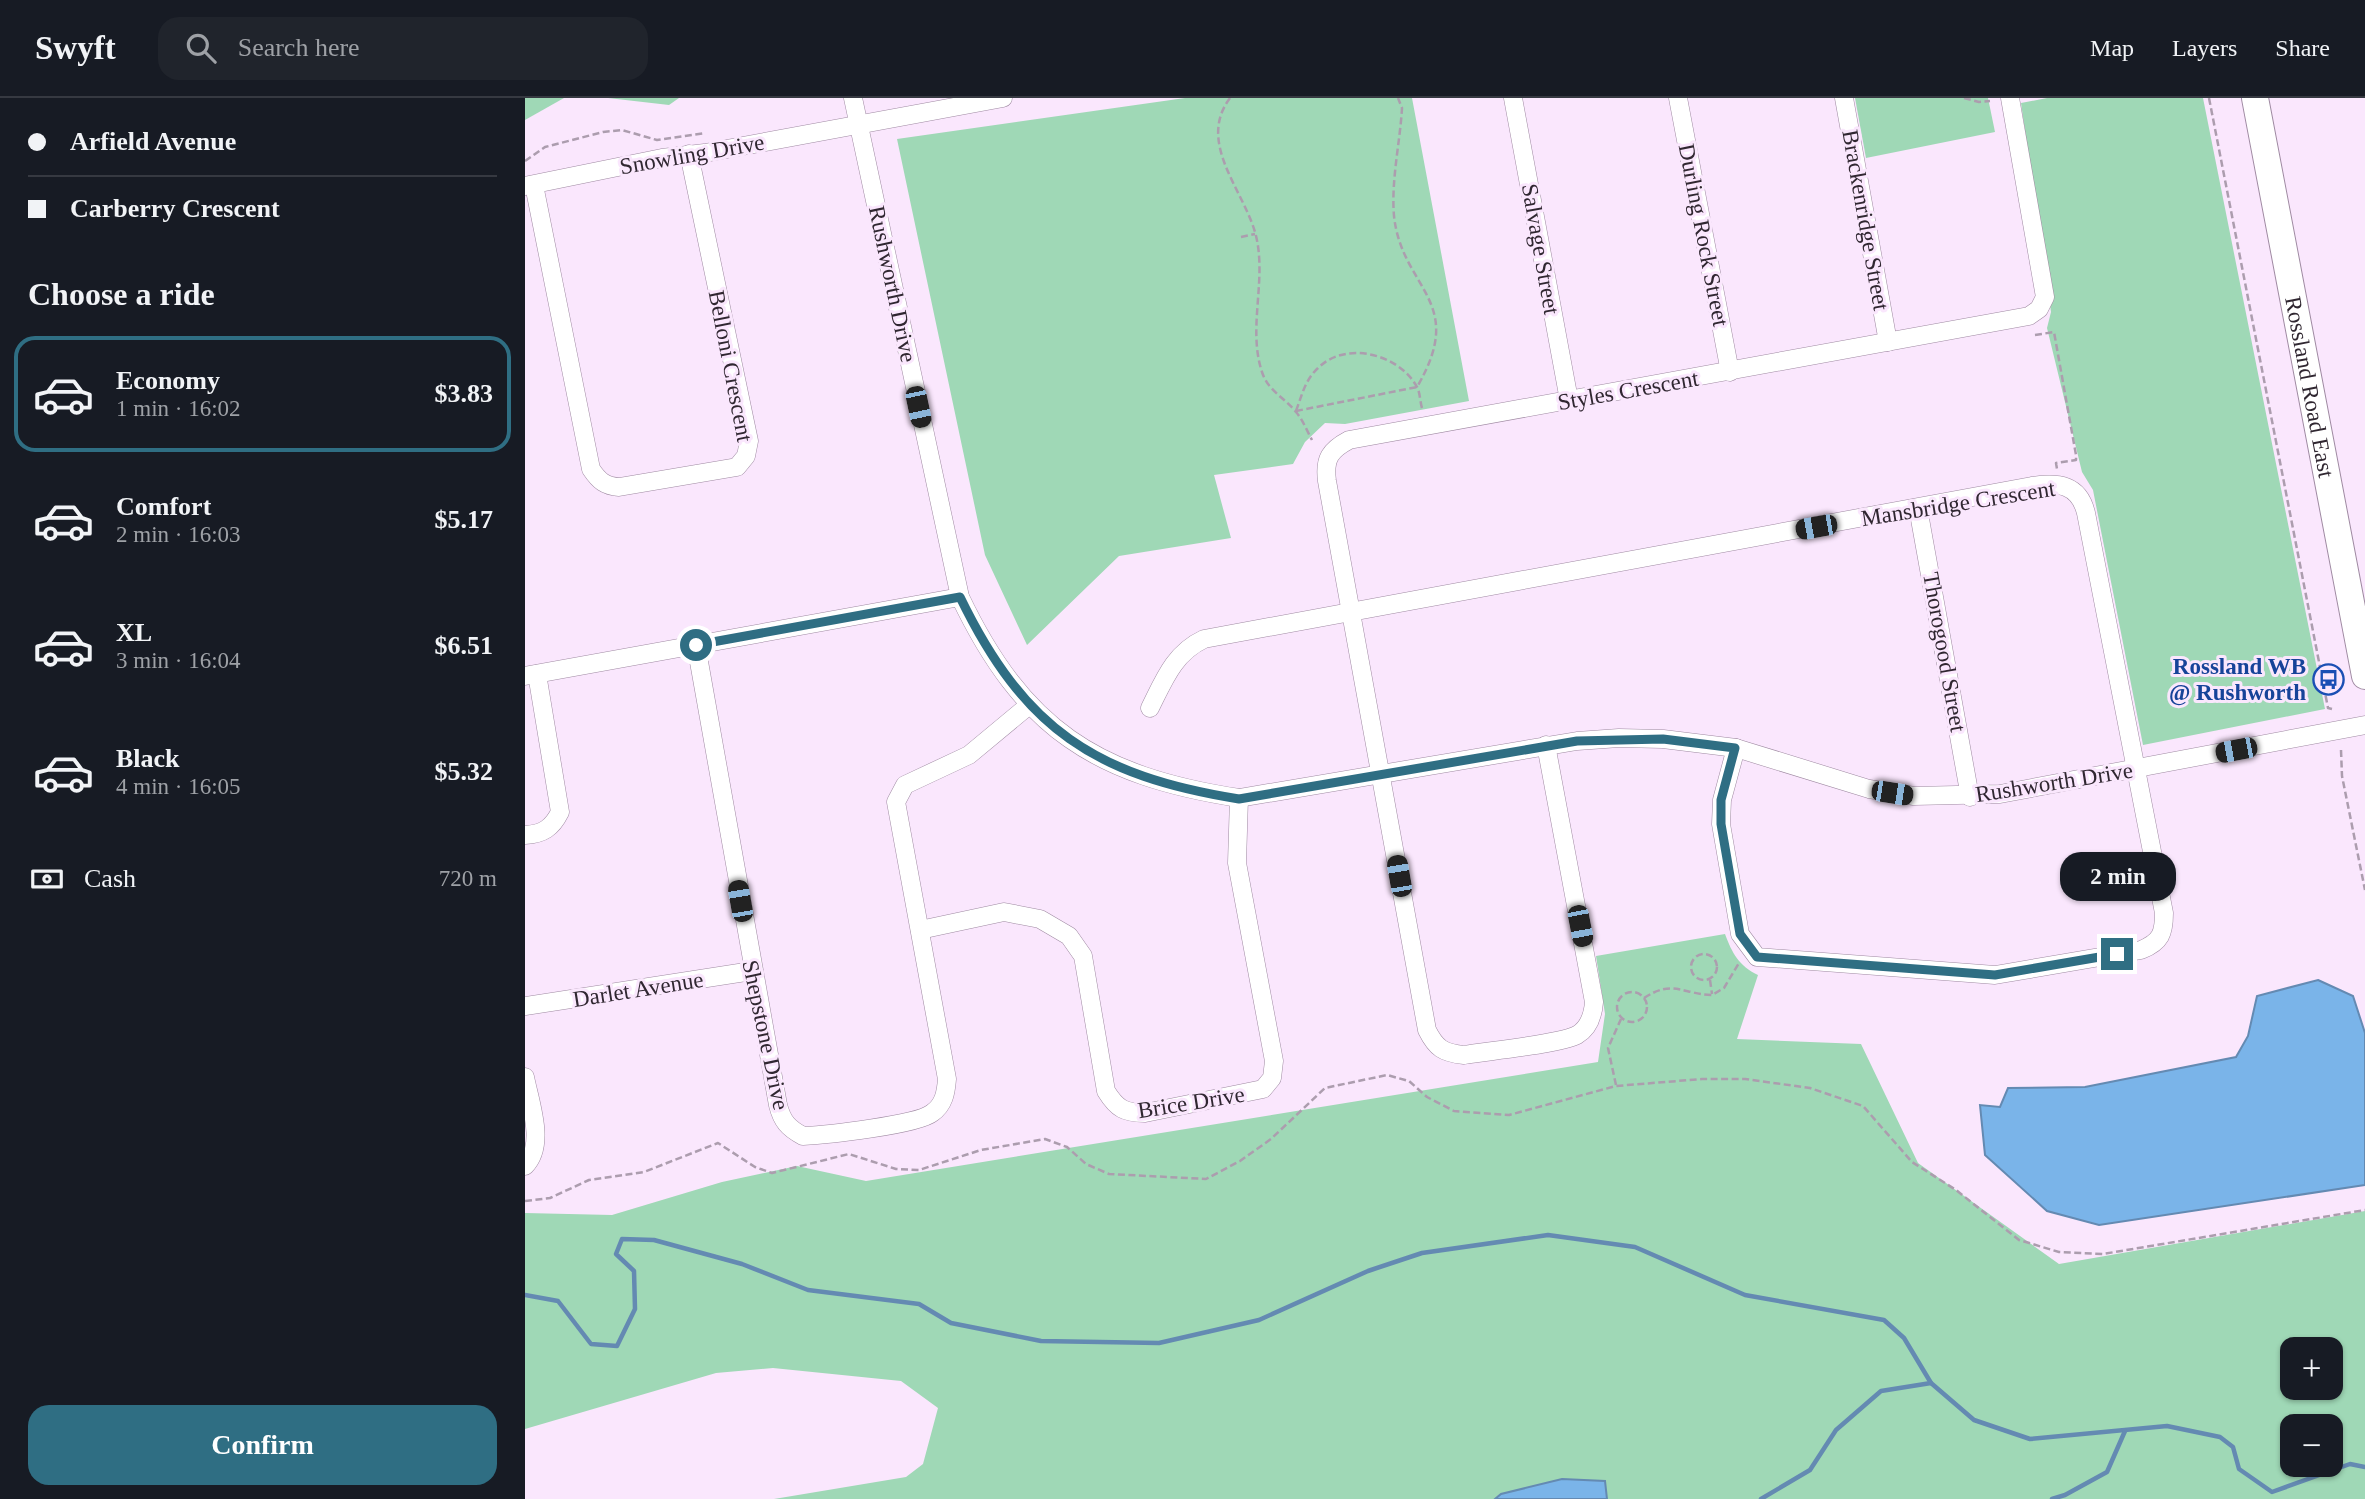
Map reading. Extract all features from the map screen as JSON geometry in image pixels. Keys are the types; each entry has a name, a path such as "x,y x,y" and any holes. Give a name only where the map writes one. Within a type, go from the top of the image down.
{"main road":[{"name":"Rossland Road East","path":"2255,98 2365,676"}],"street":[{"name":"Rushworth Drive","path":"853,98 960,597 981,640 1028,706 1071,739 1126,771 1187,789 1239,799 1546,746 1598,739 1640,738 1735,748 1869,789 1914,796 1971,797 2365,725"},
{"name":"Snowling Drive","path":"529,186 689,154 1003,98"},
{"name":"Salvage Street","path":"1513,98 1569,400"},
{"name":"Durling Rock Street","path":"1678,98 1730,372"},
{"name":"Brackenridge Street","path":"1844,98 1888,342"},
{"name":"Styles Crescent","path":"1546,746 1594,1002 1593,1015 1587,1027 1570,1038 1464,1055 1447,1054 1435,1046 1427,1030 1325,466 1328,454 1336,446 1349,440 2029,316 2039,309 2045,297 2010,98"},
{"name":"Belloni Crescent","path":"529,186 591,469 598,480 607,486 619,487 737,467 746,456 749,441 689,154"},
{"name":"Mansbridge Crescent","path":"1150,708 1171,666 1189,646 1204,639 2052,483 2076,492 2086,513 2164,914 2164,932 2155,945 2020,972 1972,974 1757,957 1740,934 1721,824 1721,800 1735,748"},
{"name":"Thorogood Street","path":"1918,508 1971,797"},
{"path":"525,835 540,834 554,824 560,812 531,675 960,597"},
{"name":"Shepstone Drive","path":"696,645 778,1105 781,1118 789,1129 803,1136 818,1136 921,1119 939,1107 946,1094 947,1079 898,816 899,792 905,785 969,755 1028,706"},
{"name":"Brice Drive","path":"920,930 1004,912 1039,919 1069,936 1083,956 1106,1091 1114,1104 1128,1113 1146,1113 1263,1089 1272,1078 1274,1061 1237,863 1239,799"},
{"name":"Darlet Avenue","path":"525,1006 752,971"},
{"path":"525,1077 536,1141 532,1159 525,1166"}],"path":[{"path":"1230,98 1216,130 1221,158 1244,200 1256,234 1260,268 1257,355 1263,375 1273,393 1296,411 1312,440"},
{"path":"1296,411 1417,387 1430,366 1437,339 1437,318 1405,251 1395,219 1394,192 1402,108 1398,98"},
{"path":"1964,98 1979,102 1990,101"},
{"path":"2209,98 2328,708 2332,709"},
{"path":"525,161 545,147 603,132 622,130 657,140 705,133"},
{"path":"1241,237 1256,234"},
{"path":"2035,335 2054,332 2073,442 2075,460 2056,463 2057,469"},
{"path":"1296,411 1307,380 1320,365 1341,355 1365,353 1385,359 1402,370 1417,387 1422,408"},
{"path":"2341,750 2342,776 2365,890"},
{"path":"1710,980 1695,978 1692,961 1697,956 1713,956 1718,963 1710,980 1712,995"},
{"path":"1644,998 1658,988 1670,986 1712,995 1724,988 1740,961"},
{"path":"1631,992 1644,998 1647,1007 1644,1017 1630,1023 1622,1019 1617,1007 1623,995 1631,992"},
{"path":"1616,1086 1608,1048 1622,1019"},
{"path":"525,1201 550,1198 589,1180 644,1172 718,1143 755,1167 772,1173 849,1154 896,1168 919,1170 981,1150 1045,1139 1067,1147 1086,1164 1109,1174 1206,1179 1240,1161 1271,1139 1325,1088 1387,1075 1409,1081 1427,1097 1454,1111 1509,1115 1616,1086 1702,1079 1745,1079 1810,1088 1863,1106 1912,1162 1956,1190 2019,1240 2059,1252 2103,1254 2365,1210"}],"green space":[{"path":"525,98 564,98 525,120"},
{"path":"608,98 679,98 669,105"},
{"path":"1185,98 1412,98 1469,401 1345,424 1325,423 1305,442 1293,464 1214,475 1231,538 1119,556 1027,645 985,555 897,139"},
{"path":"1855,98 1988,98 1995,132 1866,158"},
{"path":"2047,98 2203,98 2325,709 2143,745 2093,490 2082,472 2047,328 2051,312 2021,103"},
{"path":"1725,934 1737,958 1758,975 1737,1039 1861,1044 1918,1163 2059,1264 2365,1211 2365,1499 1607,1499 1605,1481 1562,1479 1501,1494 1495,1499 774,1499 906,1477 923,1464 938,1408 901,1381 773,1368 716,1373 525,1429 525,1213 612,1215 722,1182 797,1166 866,1181 1598,1062 1605,1014 1596,956"}],"water":[{"path":"2318,980 2353,996 2365,1033 2365,1185 2099,1225 2047,1211 1985,1155 1980,1105 2000,1107 2008,1088 2085,1087 2236,1057 2248,1036 2257,996"},
{"path":"1562,1479 1605,1481 1607,1499 1495,1499 1501,1494"}],"waterway":[{"path":"525,1295 558,1301 591,1344 617,1346 635,1309 634,1271 616,1254 622,1239 654,1240 742,1264 808,1290 919,1304 951,1323 1041,1341 1159,1343 1259,1320 1368,1271 1422,1253 1548,1235 1635,1247 1745,1295 1884,1320 1904,1338 1931,1383 1974,1420 2030,1439 2167,1426 2220,1437 2233,1447 2239,1469 2272,1492 2350,1464 2365,1467"},
{"path":"1761,1499 1810,1470 1836,1430 1881,1391 1931,1383"},
{"path":"2052,1499 2065,1495 2107,1472 2125,1431"}],"place":[{"name":"Rossland WB @ Rushworth","path":"2329,679"}],"route":[{"path":"696,645 960,597 981,640 1028,706 1044,720 1100,758 1126,771 1187,789 1239,799 1577,741 1663,739 1735,748 1721,800 1721,824 1740,934 1757,957 1995,975 2117,954"}]}
